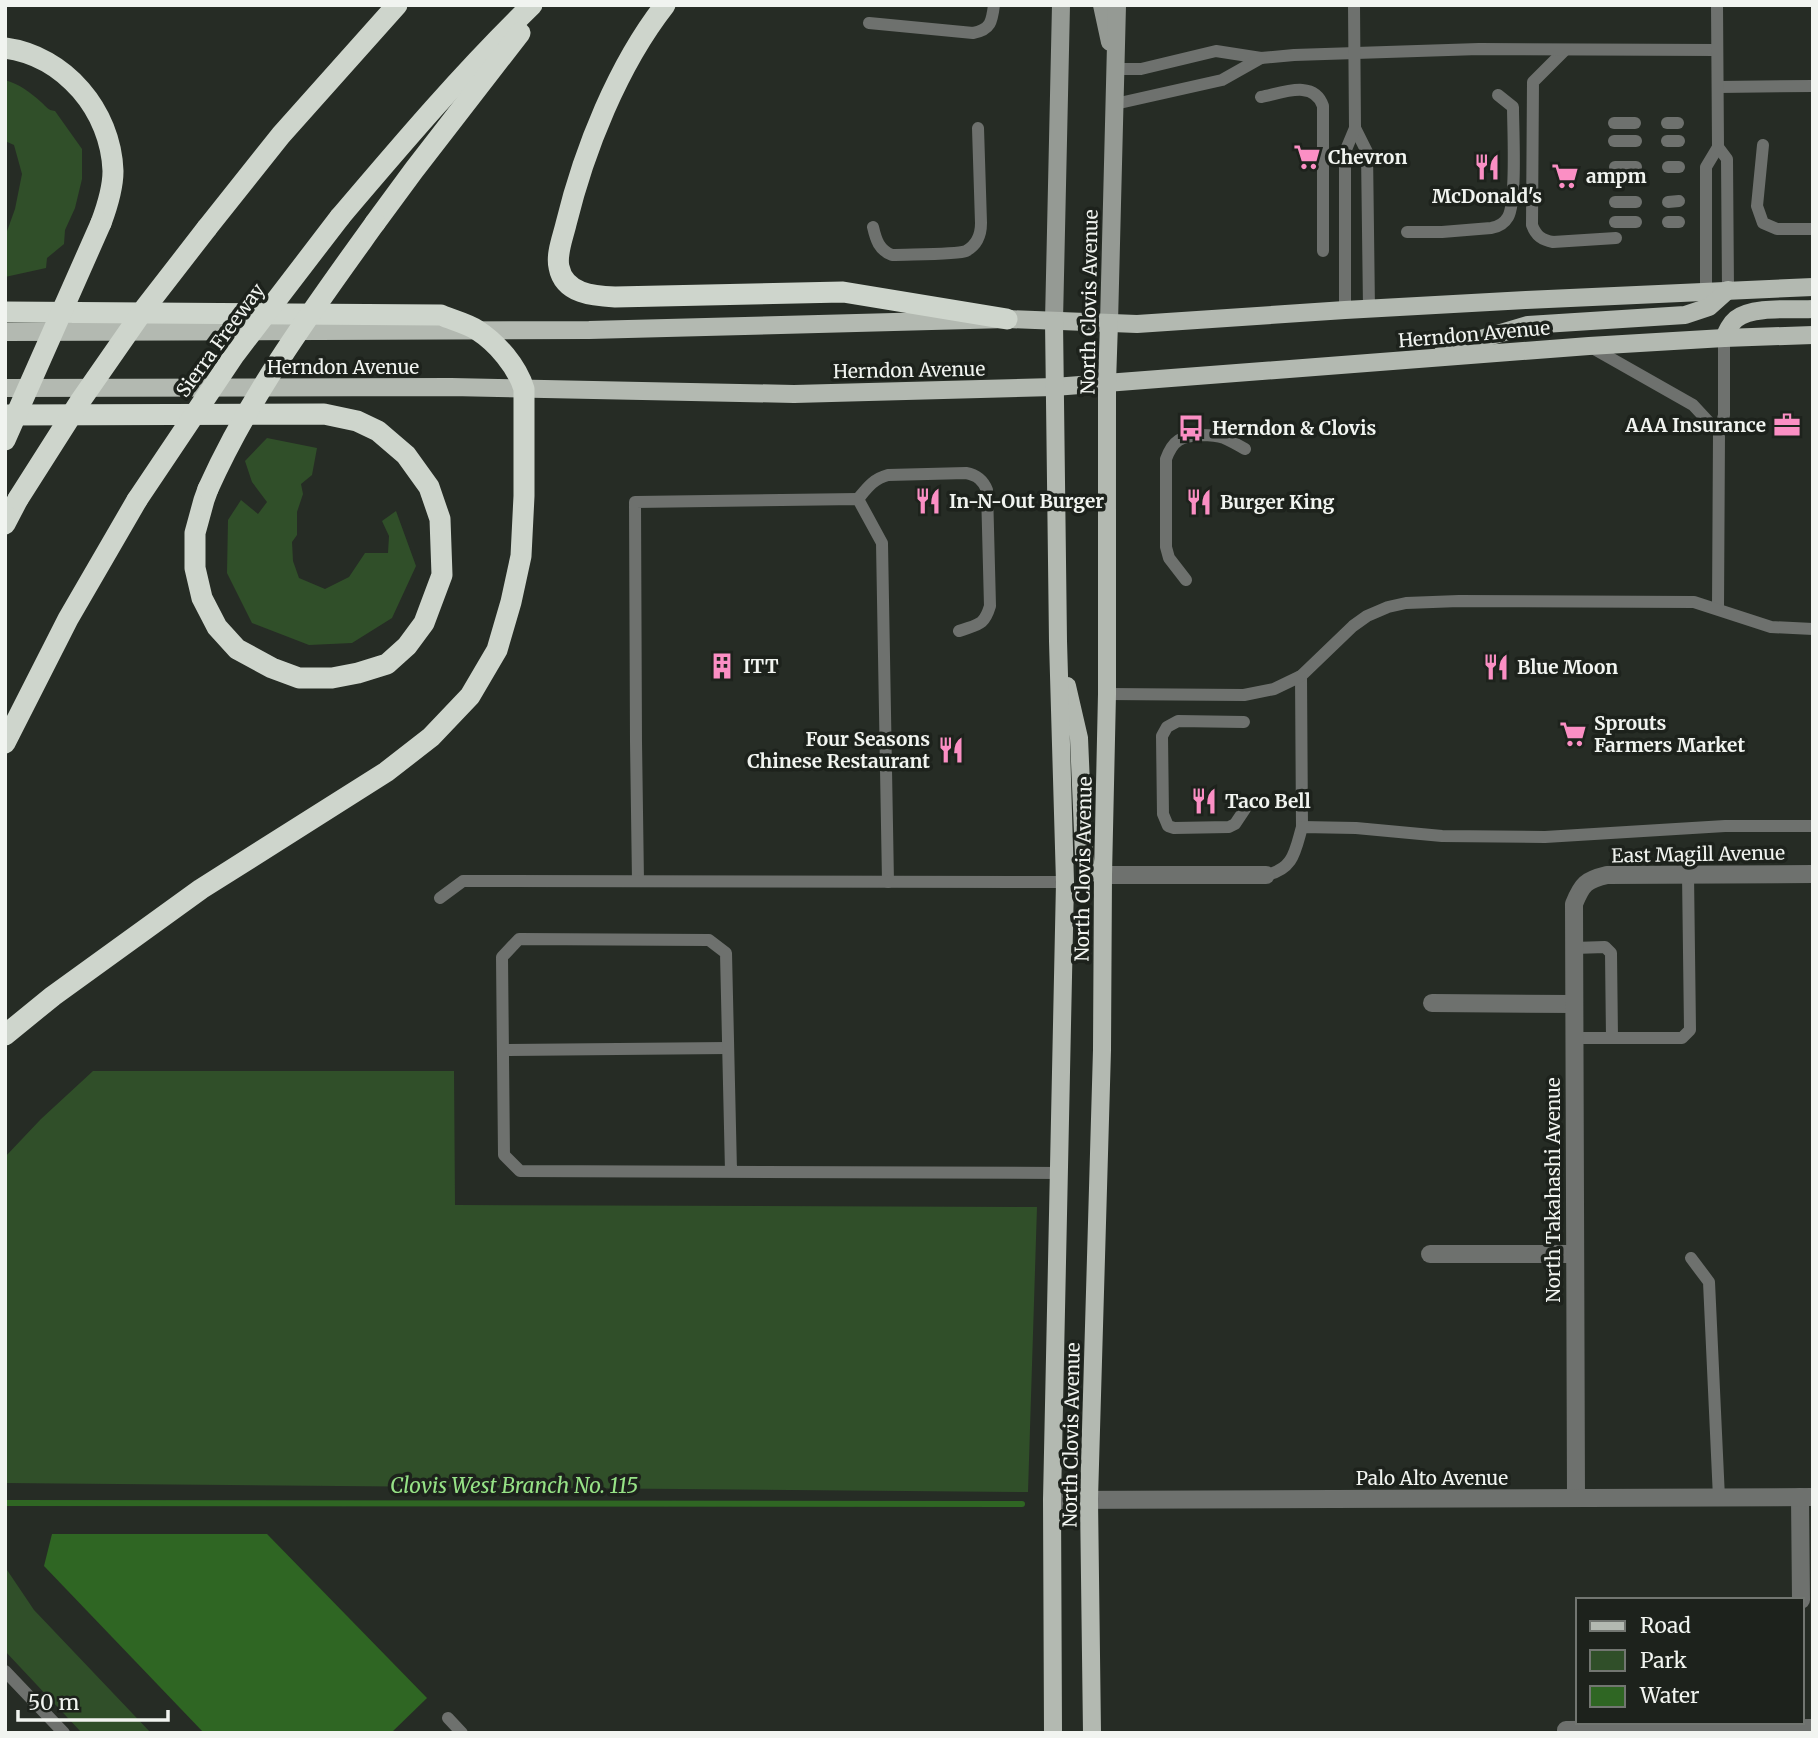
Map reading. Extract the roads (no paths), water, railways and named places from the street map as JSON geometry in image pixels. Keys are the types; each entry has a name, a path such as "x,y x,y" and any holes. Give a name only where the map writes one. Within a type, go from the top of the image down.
{"highway":[{"path":"5,524 89,388 145,308 281,135 397,5"},
{"name":"Sierra Freeway","path":"5,743 68,619 137,500 235,354 341,217 411,134 532,5"},
{"path":"5,415 324,414 357,421 378,430 406,455 429,487 440,519 442,575 424,623 407,646 387,664 332,678 299,678 272,668 237,649 217,627 202,598 195,568 195,533 204,500 220,461 245,416 312,313 422,159 542,5"},
{"path":"665,5 652,22 604,111 583,169 560,251 559,267 565,280 579,292 595,296 843,292 1007,319"},
{"path":"5,47 47,62 64,73 79,88 95,110 107,135 113,173 101,223 5,440"},
{"path":"5,312 441,315 476,330 505,354 524,389 521,556 497,650 470,696 431,737 386,772 201,889 52,996 5,1035"}],"main road":[{"name":"North Clovis Avenue","path":"1053,1733 1052,1500 1065,882 1054,387 1061,5"},
{"path":"1102,5 1116,69"},
{"name":"North Clovis Avenue","path":"1092,1733 1089,1499 1102,1050 1107,694 1107,383 1117,5"},
{"name":"Herndon Avenue","path":"5,332 589,330 1007,319 1144,324 1345,310 1813,287"},
{"path":"1407,361 1528,325 1685,315 1709,307 1728,290"},
{"path":"1724,338 1735,320 1745,313 1813,309"},
{"name":"Herndon Avenue","path":"5,388 451,387 794,394 1054,387 1589,346 1813,335"},
{"path":"1058,641 1079,738 1084,855 1087,867 1092,872 1103,875"}],"street":[{"name":"East Magill Avenue","path":"1584,884 1607,875 1813,874"},
{"path":"1103,875 1266,875"},
{"name":"North Takahashi Avenue","path":"1576,1499 1573,948 1574,904 1584,884"},
{"path":"1432,1003 1573,1004"},
{"path":"1430,1254 1574,1254"},
{"path":"1801,1598 1807,1497"},
{"name":"Palo Alto Avenue","path":"1052,1500 1807,1497"},
{"path":"1566,1731 1806,1726"}],"lane":[{"path":"869,23 982,32 992,21 994,5"},
{"path":"1345,310 1345,152 1355,128 1354,5"},
{"path":"1706,291 1706,167 1718,147 1717,5"},
{"path":"1116,69 1140,69 1216,51 1261,58 1467,50 1717,50"},
{"path":"1565,50 1533,82 1532,225 1535,233 1545,241 1616,238"},
{"path":"1115,104 1222,80 1261,58"},
{"path":"1718,87 1813,86"},
{"path":"1261,97 1303,89 1315,93 1323,106 1323,251"},
{"path":"1407,232 1497,227 1510,214 1513,194 1513,107 1498,95"},
{"path":"1614,123 1635,123"},
{"path":"873,227 876,241 884,251 892,255 965,251 974,244 981,235 978,128"},
{"path":"1355,128 1367,152 1368,309"},
{"path":"1614,141 1636,141"},
{"path":"1763,145 1757,206 1763,223 1777,229 1813,229"},
{"path":"1718,147 1727,159 1728,290"},
{"path":"1615,167 1636,167"},
{"path":"1615,202 1636,202"},
{"path":"1615,222 1636,222"},
{"path":"1718,608 1719,433 1724,415 1724,338"},
{"path":"1589,346 1693,404 1719,433"},
{"path":"1186,580 1174,566 1166,547 1166,459 1170,449 1177,441 1187,436 1212,435 1225,438 1245,449"},
{"path":"858,499 877,478 888,475 966,473 973,474 984,482 987,490 990,606 986,618 979,624 959,631"},
{"path":"638,881 635,502 858,499"},
{"path":"858,499 882,542 888,882"},
{"path":"1107,694 1244,695 1274,689 1301,676 1367,616 1406,603 1693,602 1772,627 1813,629"},
{"path":"1266,875 1282,870 1290,863 1302,827 1301,676"},
{"path":"1244,722 1178,721 1164,731 1162,749 1163,814 1168,826 1229,827 1235,824 1245,810"},
{"path":"1302,827 1356,828 1442,836 1545,837 1725,826 1813,826"},
{"path":"1574,1038 1682,1038 1690,1030 1688,874"},
{"path":"440,898 463,881 1065,882"},
{"path":"731,1171 726,953 709,940 519,939 502,957 504,1155 520,1171 1060,1173"},
{"path":"1573,948 1605,947 1611,953 1612,1038"},
{"path":"503,1050 728,1048"},
{"path":"1691,1258 1709,1282 1719,1498"},
{"path":"5,1671 64,1733"},
{"path":"448,1718 462,1733"}],"water":[{"path":"52,1534 267,1534 427,1698 391,1733 204,1733 44,1566"}],"waterway":[{"name":"Clovis West Branch No. 115","path":"5,1503 1022,1504"}],"place":[{"name":"Chevron","path":"1307,157"},
{"name":"McDonald's","path":"1487,167"},
{"name":"ampm","path":"1565,176"},
{"name":"AAA Insurance","path":"1787,425"},
{"name":"Herndon & Clovis","path":"1191,428"},
{"name":"In-N-Out Burger","path":"928,501"},
{"name":"Burger King","path":"1199,502"},
{"name":"ITT","path":"722,666"},
{"name":"Blue Moon","path":"1496,667"},
{"name":"Sprouts Farmers Market","path":"1573,734"},
{"name":"Four Seasons Chinese Restaurant","path":"951,750"},
{"name":"Taco Bell","path":"1204,801"}]}
